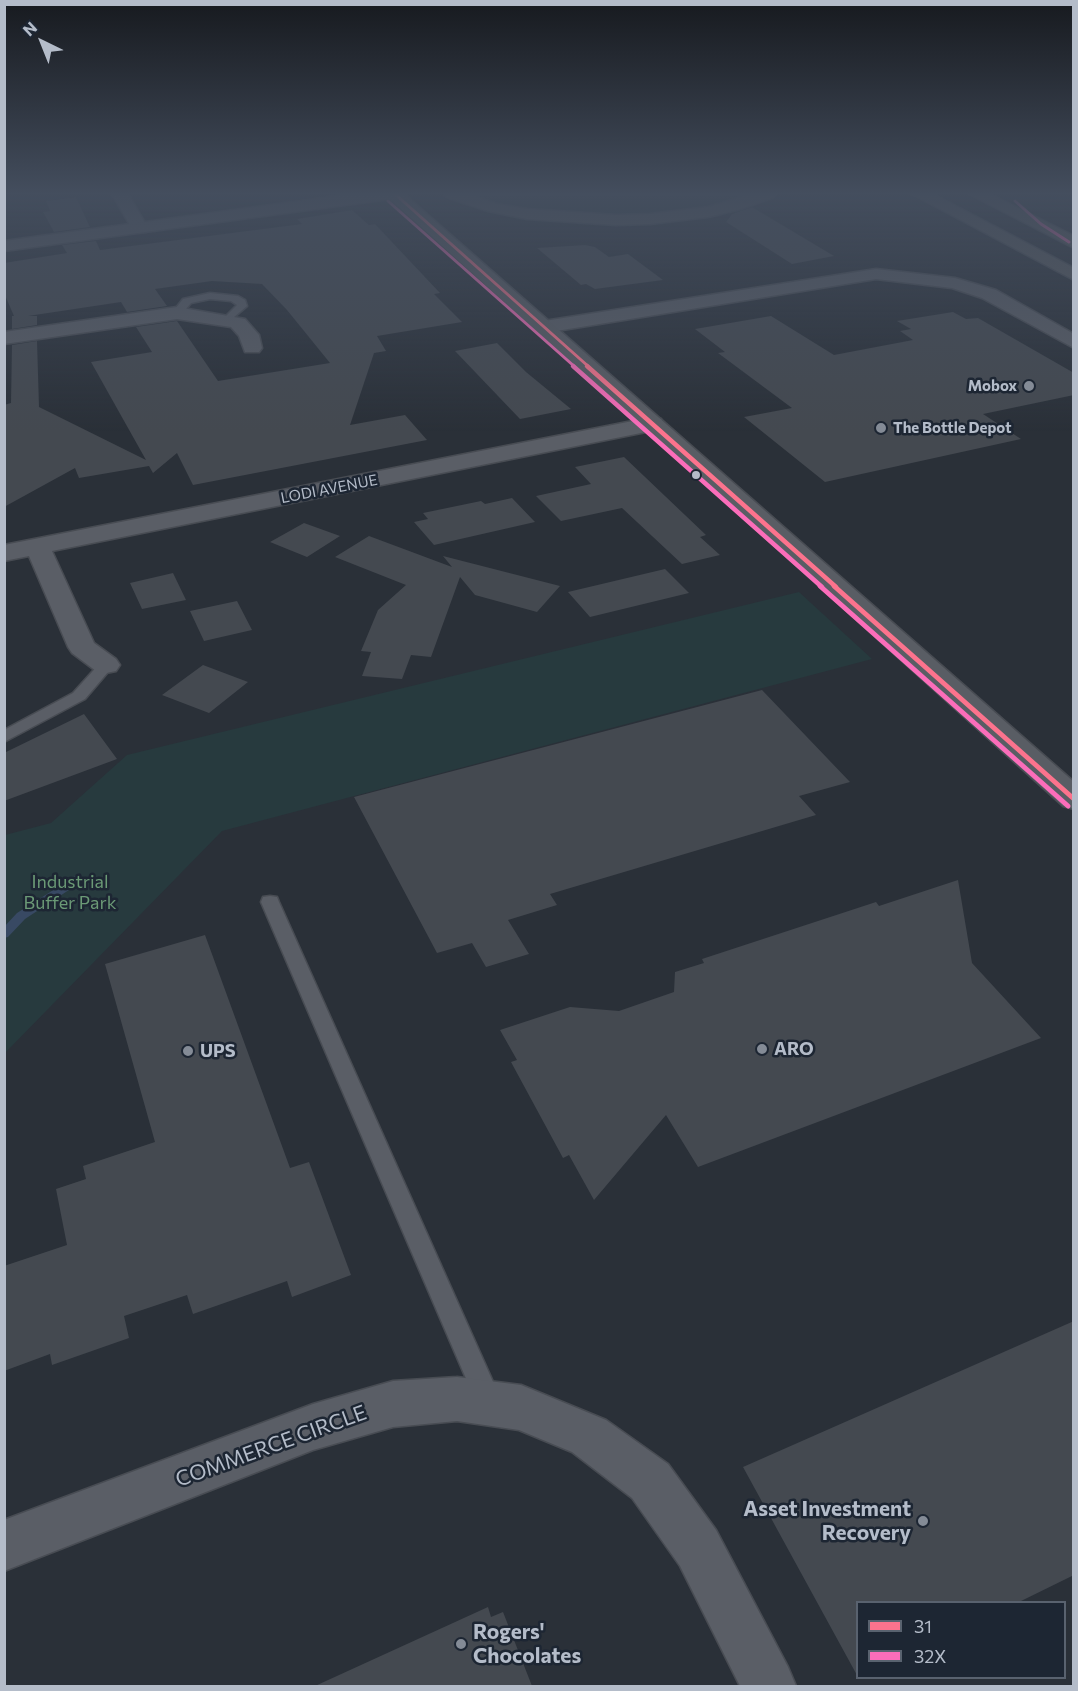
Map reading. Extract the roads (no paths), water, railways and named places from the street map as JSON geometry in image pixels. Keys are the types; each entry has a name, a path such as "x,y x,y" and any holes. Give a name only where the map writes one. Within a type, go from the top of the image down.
{"main road":[{"path":"482,273 1074,799"}],"street":[{"path":"544,327 828,280 886,274 936,279 973,288 1005,302 1074,342"},
{"path":"4,338 177,313 238,323 249,335 252,348"},
{"name":"LODI AVENUE","path":"4,553 653,424"},
{"path":"38,547 82,647 106,665"},
{"name":"COMMERCE CIRCLE","path":"4,1546 312,1427 393,1404 457,1399 521,1408 589,1436 650,1481 699,1548 769,1686"}],"lane":[{"path":"4,736 79,696 106,665"},
{"path":"270,902 489,1403"}],"waterway":[{"path":"4,934 21,916 77,879"}],"place":[{"name":"Mobox","path":"1029,386"},
{"name":"The Bottle Depot","path":"881,428"},
{"name":"ARO","path":"762,1049"},
{"name":"UPS","path":"188,1051"},
{"name":"Asset Investment Recovery","path":"923,1521"},
{"name":"Rogers' Chocolates","path":"461,1644"}],"park label":[{"name":"Industrial Buffer Park","path":"70,892"}]}
